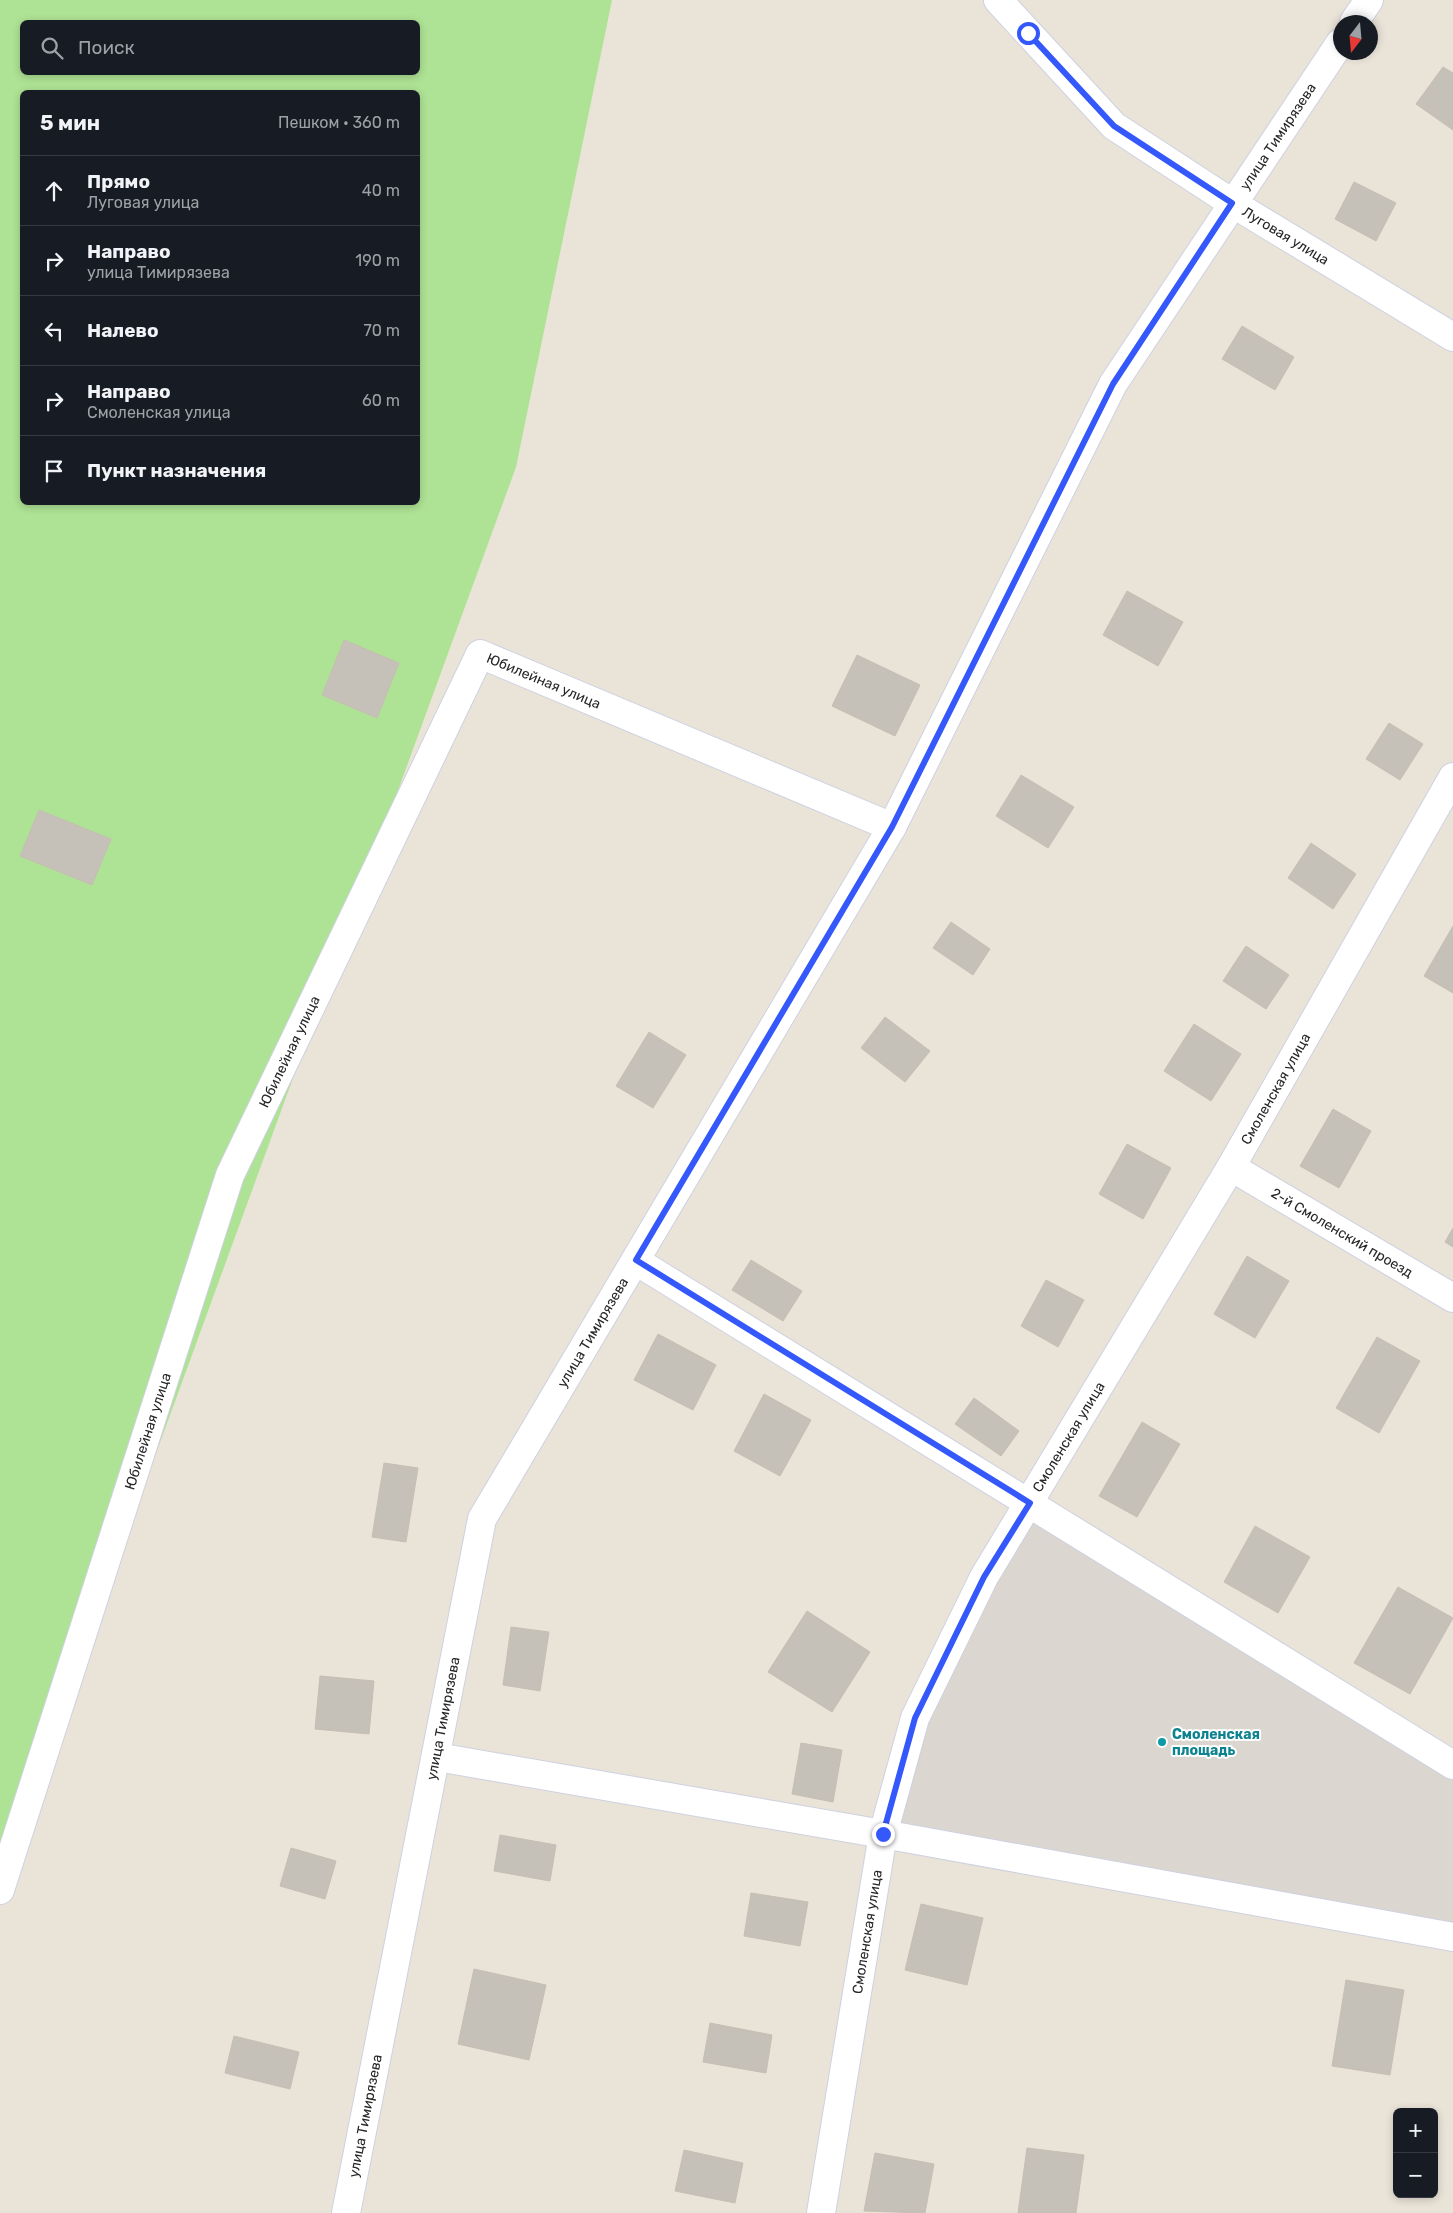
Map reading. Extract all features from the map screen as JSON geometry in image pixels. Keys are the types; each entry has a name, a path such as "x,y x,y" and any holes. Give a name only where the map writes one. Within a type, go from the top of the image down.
{"street":[{"name":"Луговая улица","path":"998,0 1114,126 1232,203 1453,337"},
{"path":"1359,15 1370,0"},
{"name":"улица Тимирязева","path":"346,2213 437,1758 482,1519 892,827 1113,384 1333,53"},
{"name":"Юбилейная улица","path":"0,1890 230,1175 480,654 892,827"},
{"name":"Смоленская улица","path":"821,2213 883,1834 915,1718 984,1577 1444,814 1453,777"},
{"name":"2-й Смоленский проезд","path":"1231,1167 1453,1298"},
{"path":"636,1260 1453,1765"},
{"path":"437,1758 883,1834 1453,1937"}],"green space":[{"path":"0,0 612,0 516,467 0,1881"}],"shaded area":[{"name":"Смоленская площадь","path":"1030,1503 1453,1765 1453,1937 883,1834 915,1718"}],"building":[{"path":"1443,67 1453,73 1453,130 1416,104"},
{"path":"1354,182 1396,203 1376,241 1335,219"},
{"path":"1242,326 1294,357 1275,390 1222,359"},
{"path":"1127,591 1183,622 1158,666 1103,635"},
{"path":"344,640 399,663 377,718 322,695"},
{"path":"857,655 920,685 895,736 832,706"},
{"path":"1389,723 1423,744 1400,780 1366,759"},
{"path":"1021,775 1074,807 1048,848 996,816"},
{"path":"39,810 111,839 92,885 20,856"},
{"path":"1311,843 1356,874 1333,909 1288,878"},
{"path":"951,922 990,949 973,975 933,948"},
{"path":"1453,926 1453,993 1424,976"},
{"path":"1246,946 1289,975 1266,1009 1223,981"},
{"path":"885,1017 930,1051 905,1082 861,1048"},
{"path":"1194,1024 1241,1054 1211,1101 1164,1071"},
{"path":"649,1032 686,1055 653,1108 616,1086"},
{"path":"1333,1109 1371,1131 1339,1188 1300,1166"},
{"path":"1127,1144 1171,1168 1143,1219 1099,1194"},
{"path":"1453,1228 1453,1247 1445,1242"},
{"path":"1247,1256 1289,1281 1255,1338 1214,1314"},
{"path":"751,1260 802,1291 783,1321 732,1290"},
{"path":"1046,1280 1084,1300 1058,1347 1021,1326"},
{"path":"658,1334 716,1365 693,1410 634,1380"},
{"path":"1377,1337 1420,1361 1379,1433 1336,1408"},
{"path":"764,1394 811,1420 780,1476 734,1451"},
{"path":"974,1398 1019,1431 1001,1456 955,1424"},
{"path":"1142,1422 1180,1444 1137,1517 1099,1496"},
{"path":"384,1463 418,1468 406,1542 372,1537"},
{"path":"1255,1526 1310,1557 1278,1613 1224,1582"},
{"path":"1398,1587 1453,1618 1410,1694 1354,1663"},
{"path":"807,1611 870,1652 832,1712 768,1672"},
{"path":"511,1627 549,1632 540,1691 503,1685"},
{"path":"320,1676 374,1681 369,1734 315,1729"},
{"path":"801,1743 842,1750 833,1802 792,1794"},
{"path":"500,1835 556,1845 550,1881 494,1871"},
{"path":"291,1848 336,1861 325,1899 280,1886"},
{"path":"751,1893 808,1902 800,1946 744,1936"},
{"path":"921,1904 983,1918 967,1985 905,1970"},
{"path":"474,1969 546,1985 529,2060 458,2044"},
{"path":"1346,1980 1404,1990 1390,2075 1332,2066"},
{"path":"710,2023 772,2035 766,2073 703,2062"},
{"path":"234,2036 299,2052 290,2089 225,2073"},
{"path":"1027,2148 1084,2155 1076,2213 1018,2213"},
{"path":"684,2150 743,2163 735,2203 675,2191"},
{"path":"875,2153 934,2164 925,2213 864,2211"}],"place":[{"name":"Смоленская площадь","path":"1162,1742"}],"route":[{"path":"883,1834 915,1718 984,1577 1030,1503 636,1260 892,827 1113,384 1232,203 1114,126 1028,33"}]}
